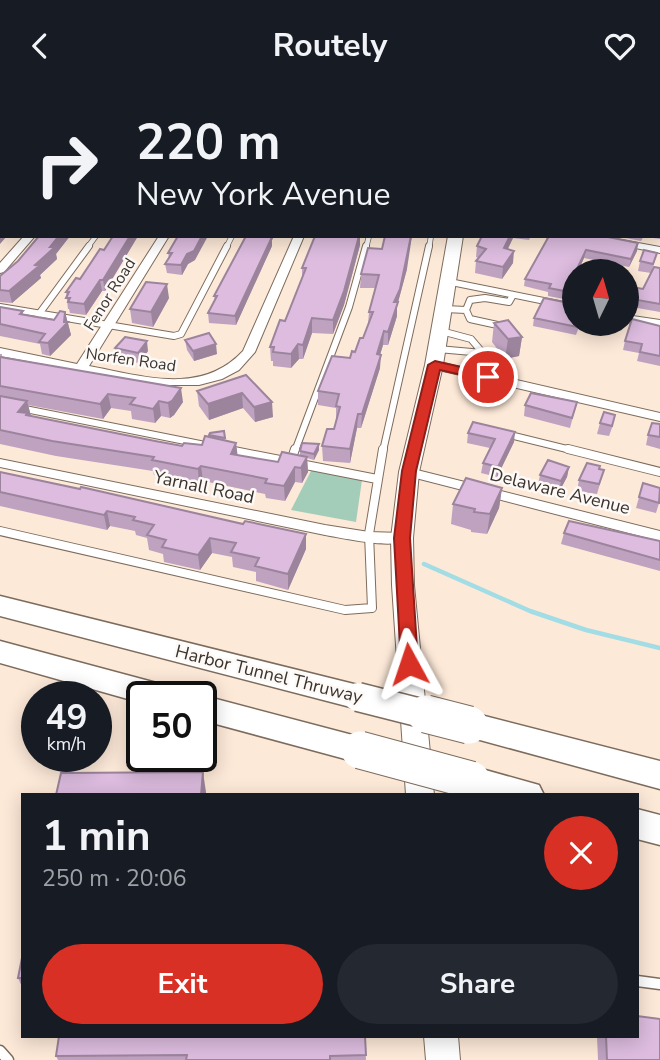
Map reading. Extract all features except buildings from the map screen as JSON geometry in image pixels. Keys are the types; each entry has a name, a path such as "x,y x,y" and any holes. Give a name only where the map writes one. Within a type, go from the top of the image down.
{"highway":[{"name":"Harbor Tunnel Thruway","path":"0,606 660,775"},
{"path":"0,652 126,687"},
{"path":"217,711 520,793"},
{"path":"639,825 660,830"}],"main road":[{"path":"420,793 403,586 402,538 409,471 438,348 456,310 450,282 456,238"},
{"path":"441,1038 443,1060"}],"street":[{"path":"0,270 28,238"},
{"name":"Fenor Road","path":"81,368 163,238"},
{"name":"Norfen Road","path":"0,352 172,383 206,379 235,367 248,352 298,238"},
{"path":"592,238 660,250"},
{"path":"450,282 562,305"},
{"path":"639,320 660,324"},
{"path":"438,348 488,377 660,417"},
{"name":"Yarnall Road","path":"0,463 258,518 369,537 402,538"},
{"name":"Delaware Avenue","path":"409,471 660,536"}],"lane":[{"path":"39,314 95,238"},
{"path":"0,307 167,336 180,334 231,238"},
{"path":"290,462 349,307 368,238"},
{"path":"0,531 345,610 372,608 369,537 377,479 425,279 432,238"},
{"path":"506,327 470,319 456,310 477,298 509,302 513,295"},
{"path":"438,348 465,336 493,365 488,377"},
{"path":"438,348 483,353"},
{"path":"0,404 377,479"},
{"path":"510,435 660,472"},
{"path":"639,981 660,984"},
{"path":"0,1051 8,1060"}],"green space":[{"path":"312,469 362,480 356,522 291,510"}],"waterway":[{"path":"424,564 530,611 586,630 660,648"}],"route":[{"path":"409,664 402,538 409,471 435,365 488,377"}]}
